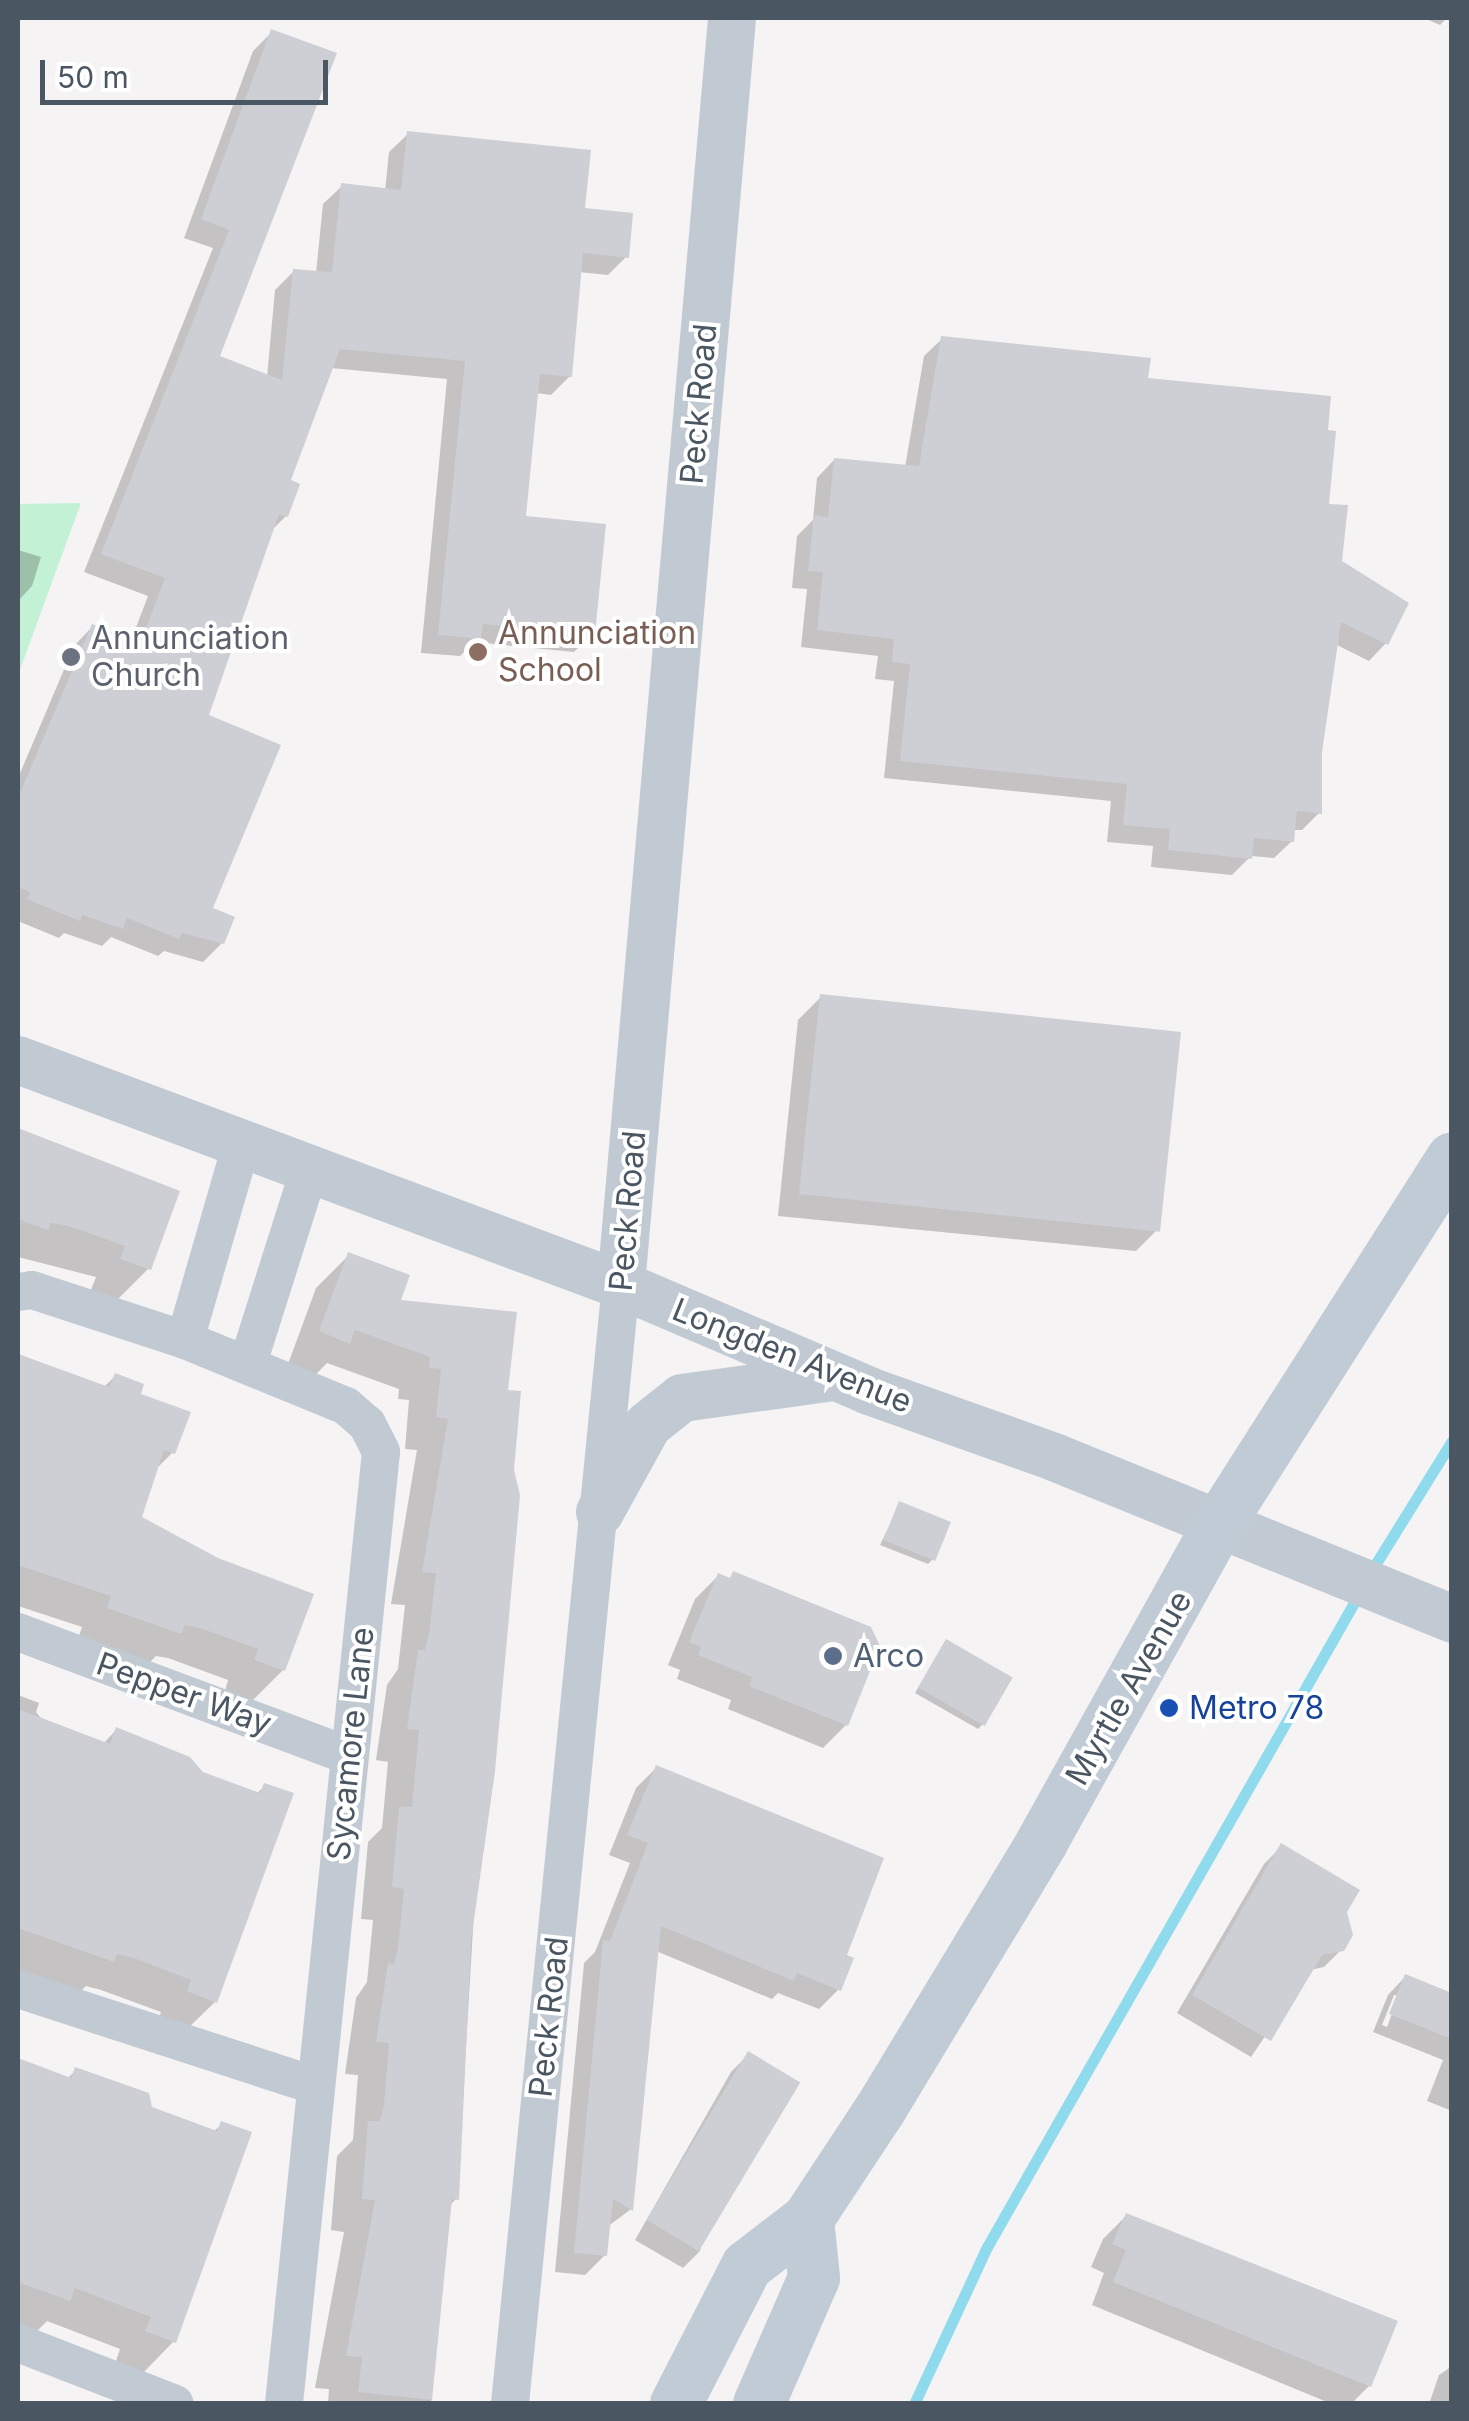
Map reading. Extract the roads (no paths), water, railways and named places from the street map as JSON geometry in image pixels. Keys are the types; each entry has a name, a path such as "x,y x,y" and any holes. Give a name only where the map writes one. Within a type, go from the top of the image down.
{"main road":[{"name":"Myrtle Avenue","path":"676,2404 747,2266 808,2219 1021,1876 1218,1526 1452,1158"},
{"path":"759,2404 814,2278 808,2219"}],"street":[{"name":"Peck Road","path":"510,2404 600,1512 732,18"},
{"name":"Longden Avenue","path":"18,1060 621,1285 836,1376 1452,1619"},
{"path":"184,1340 242,1142"},
{"path":"18,1292 32,1290 248,1362 310,1168"},
{"name":"Sycamore Lane","path":"248,1362 346,1406 366,1424 381,1452 284,2404"},
{"path":"600,1512 648,1425 682,1398 836,1376"},
{"name":"Pepper Way","path":"18,1632 350,1756"},
{"path":"18,1989 316,2086"},
{"path":"18,2343 175,2404"}],"waterway":[{"path":"1370,1573 1452,1441"},
{"path":"914,2404 987,2247 1359,1594"}],"place":[{"name":"Annunciation School","path":"478,652"},
{"name":"Annunciation Church","path":"71,657"},
{"name":"Arco","path":"833,1656"},
{"name":"Metro 78","path":"1169,1708"}]}
